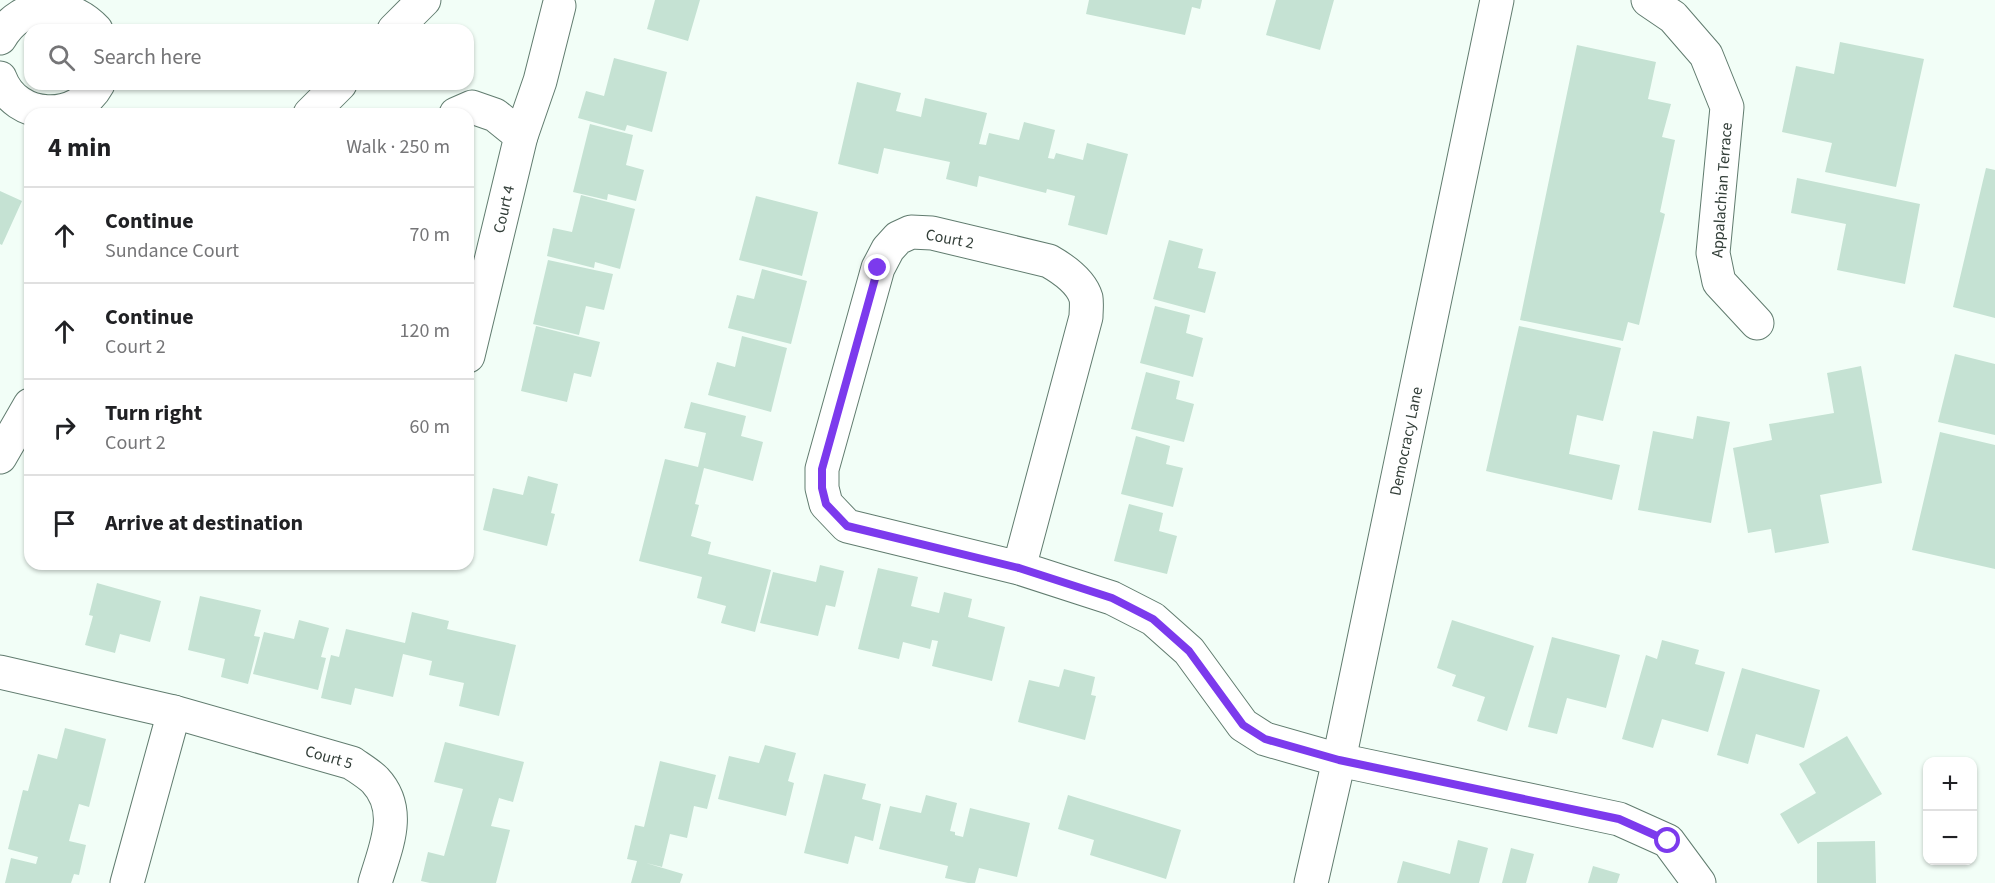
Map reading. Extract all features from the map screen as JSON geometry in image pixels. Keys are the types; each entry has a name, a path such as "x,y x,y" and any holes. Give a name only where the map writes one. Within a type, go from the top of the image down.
{"street":[{"path":"400,24 424,0"},
{"name":"Democracy Lane","path":"1311,883 1339,760 1497,0"},
{"name":"Appalachian Terrace","path":"1648,0 1673,17 1706,54 1727,107 1713,253 1719,282 1757,323"},
{"path":"0,38 17,15 30,8 46,4 76,11 91,24"},
{"name":"Court 4","path":"474,331 520,136 540,81 559,6"},
{"path":"0,78 12,98 28,108"},
{"path":"73,108 83,102 93,90"},
{"path":"315,108 334,90"},
{"path":"470,108 495,115 520,136"},
{"name":"Court 2","path":"1019,568 1086,317 1086,298 1078,283 1064,269 1049,261 932,233 911,232 898,238 888,249 878,268 822,469 822,488 826,504 847,526 1019,568 1112,598 1153,619 1189,651 1243,725 1265,739 1339,760 1619,819 1668,841 1699,883"},
{"path":"0,457 24,415"},
{"name":"Court 5","path":"0,672 174,712 352,763 375,781 391,808 391,826 375,883"},
{"path":"127,883 174,712"}],"building":[{"path":"655,0 700,0 688,41 647,29"},
{"path":"1089,0 1202,0 1200,9 1192,7 1185,35 1086,14"},
{"path":"1276,0 1334,0 1320,50 1266,35"},
{"path":"1840,42 1924,59 1896,187 1825,172 1832,143 1782,132 1796,66 1834,74"},
{"path":"1577,45 1656,62 1648,99 1671,104 1662,137 1675,140 1660,212 1665,214 1639,325 1628,322 1623,341 1520,320"},
{"path":"614,58 667,72 652,132 627,125 625,131 578,118 586,91 604,96"},
{"path":"857,82 901,93 896,111 921,117 925,98 987,113 979,144 986,145 989,133 1019,140 1024,122 1055,130 1048,158 1054,159 1056,153 1083,160 1087,143 1128,154 1107,235 1068,225 1075,196 1047,189 1046,193 979,176 977,187 946,179 950,162 884,148 878,174 838,164"},
{"path":"590,124 633,135 626,165 644,170 636,201 608,194 607,200 573,192"},
{"path":"1986,168 1995,170 1995,318 1953,307"},
{"path":"1797,178 1920,204 1905,284 1837,270 1846,224 1791,213"},
{"path":"0,191 22,201 2,245 0,244"},
{"path":"581,195 635,209 620,269 595,262 594,268 547,256 553,228 572,232"},
{"path":"756,196 818,212 802,276 739,260"},
{"path":"1169,240 1203,249 1198,268 1216,272 1205,313 1153,299"},
{"path":"548,260 613,274 604,310 586,306 579,335 533,324"},
{"path":"762,269 807,281 791,344 728,328 737,295 754,299"},
{"path":"1155,306 1190,315 1186,333 1203,338 1193,377 1140,363"},
{"path":"536,326 600,342 591,377 574,373 567,402 521,391"},
{"path":"1519,326 1621,348 1603,421 1577,415 1569,454 1620,465 1612,500 1486,471"},
{"path":"742,336 787,348 771,412 708,395 717,362 735,367"},
{"path":"1955,354 1995,364 1995,435 1938,422"},
{"path":"1861,366 1882,483 1820,495 1829,543 1775,553 1771,529 1748,533 1733,448 1772,440 1769,424 1834,413 1827,373"},
{"path":"1146,372 1180,381 1176,399 1194,404 1184,442 1131,429"},
{"path":"691,402 746,416 741,436 763,442 753,481 704,468 695,504 699,505 691,536 711,542 708,554 771,570 755,632 721,623 726,606 697,598 702,577 639,561 665,459 698,467 706,433 684,428"},
{"path":"1697,416 1730,422 1711,523 1638,510 1653,431 1693,439"},
{"path":"1940,432 1995,445 1995,569 1912,550"},
{"path":"1136,436 1170,446 1166,464 1183,468 1173,507 1121,494"},
{"path":"528,476 558,484 551,513 555,514 547,546 483,530 493,488 523,495"},
{"path":"1129,504 1163,513 1159,531 1177,536 1167,574 1114,561"},
{"path":"820,565 844,571 835,607 826,605 818,636 760,623 773,572 816,582"},
{"path":"878,568 918,577 911,606 939,613 944,592 972,599 968,617 1005,627 992,681 932,666 938,641 932,640 930,649 903,642 899,659 858,649"},
{"path":"97,583 161,601 150,642 120,634 115,653 85,645 93,616 89,615"},
{"path":"200,596 261,610 254,636 260,637 248,684 221,677 225,659 188,650"},
{"path":"412,612 449,621 447,629 516,645 499,716 459,706 464,683 429,675 432,661 403,654 393,697 355,688 351,705 321,698 331,655 339,657 346,629 405,643"},
{"path":"299,620 329,628 321,657 326,658 318,690 253,674 264,632 294,639"},
{"path":"1452,620 1534,646 1507,731 1477,721 1485,697 1452,686 1456,675 1437,668"},
{"path":"1552,637 1620,655 1606,708 1567,698 1557,734 1528,727"},
{"path":"1662,640 1699,650 1695,664 1725,672 1708,732 1662,719 1653,748 1622,739 1646,655 1657,659"},
{"path":"1742,668 1820,690 1804,748 1756,734 1748,764 1717,755"},
{"path":"1064,669 1095,677 1091,695 1096,696 1085,740 1018,722 1029,680 1059,687"},
{"path":"65,728 106,739 89,807 79,804 69,841 86,845 79,875 74,874 71,883 5,883 11,858 36,864 38,857 8,849 23,790 28,791 38,754 57,759"},
{"path":"1847,736 1882,794 1798,844 1780,814 1816,793 1799,764"},
{"path":"445,742 524,762 513,802 499,798 491,826 510,830 496,883 421,881 428,852 444,856 463,789 434,782"},
{"path":"765,745 796,753 788,781 794,783 786,816 718,799 729,756 759,763"},
{"path":"660,761 716,775 707,809 694,806 687,838 670,834 662,867 646,863 683,874 680,883 631,883 637,861 627,859 635,825 644,827"},
{"path":"824,774 866,784 862,799 881,804 873,841 855,836 848,864 804,853"},
{"path":"926,795 957,803 950,831 955,832 955,835 963,837 970,808 1030,823 1017,877 979,868 975,883 968,883 945,878 948,866 879,849 890,806 921,813"},
{"path":"1068,795 1181,830 1166,879 1090,855 1094,840 1058,829"},
{"path":"1458,840 1488,848 1479,883 1397,883 1403,861 1450,874"},
{"path":"1875,841 1876,883 1817,883 1817,842"},
{"path":"1511,848 1534,854 1526,883 1502,883"},
{"path":"1593,866 1620,874 1617,883 1588,883"}],"route":[{"path":"878,268 822,469 822,488 826,504 847,526 1019,568 1112,598 1153,619 1189,651 1243,725 1265,739 1339,760 1619,819 1668,841"}]}
